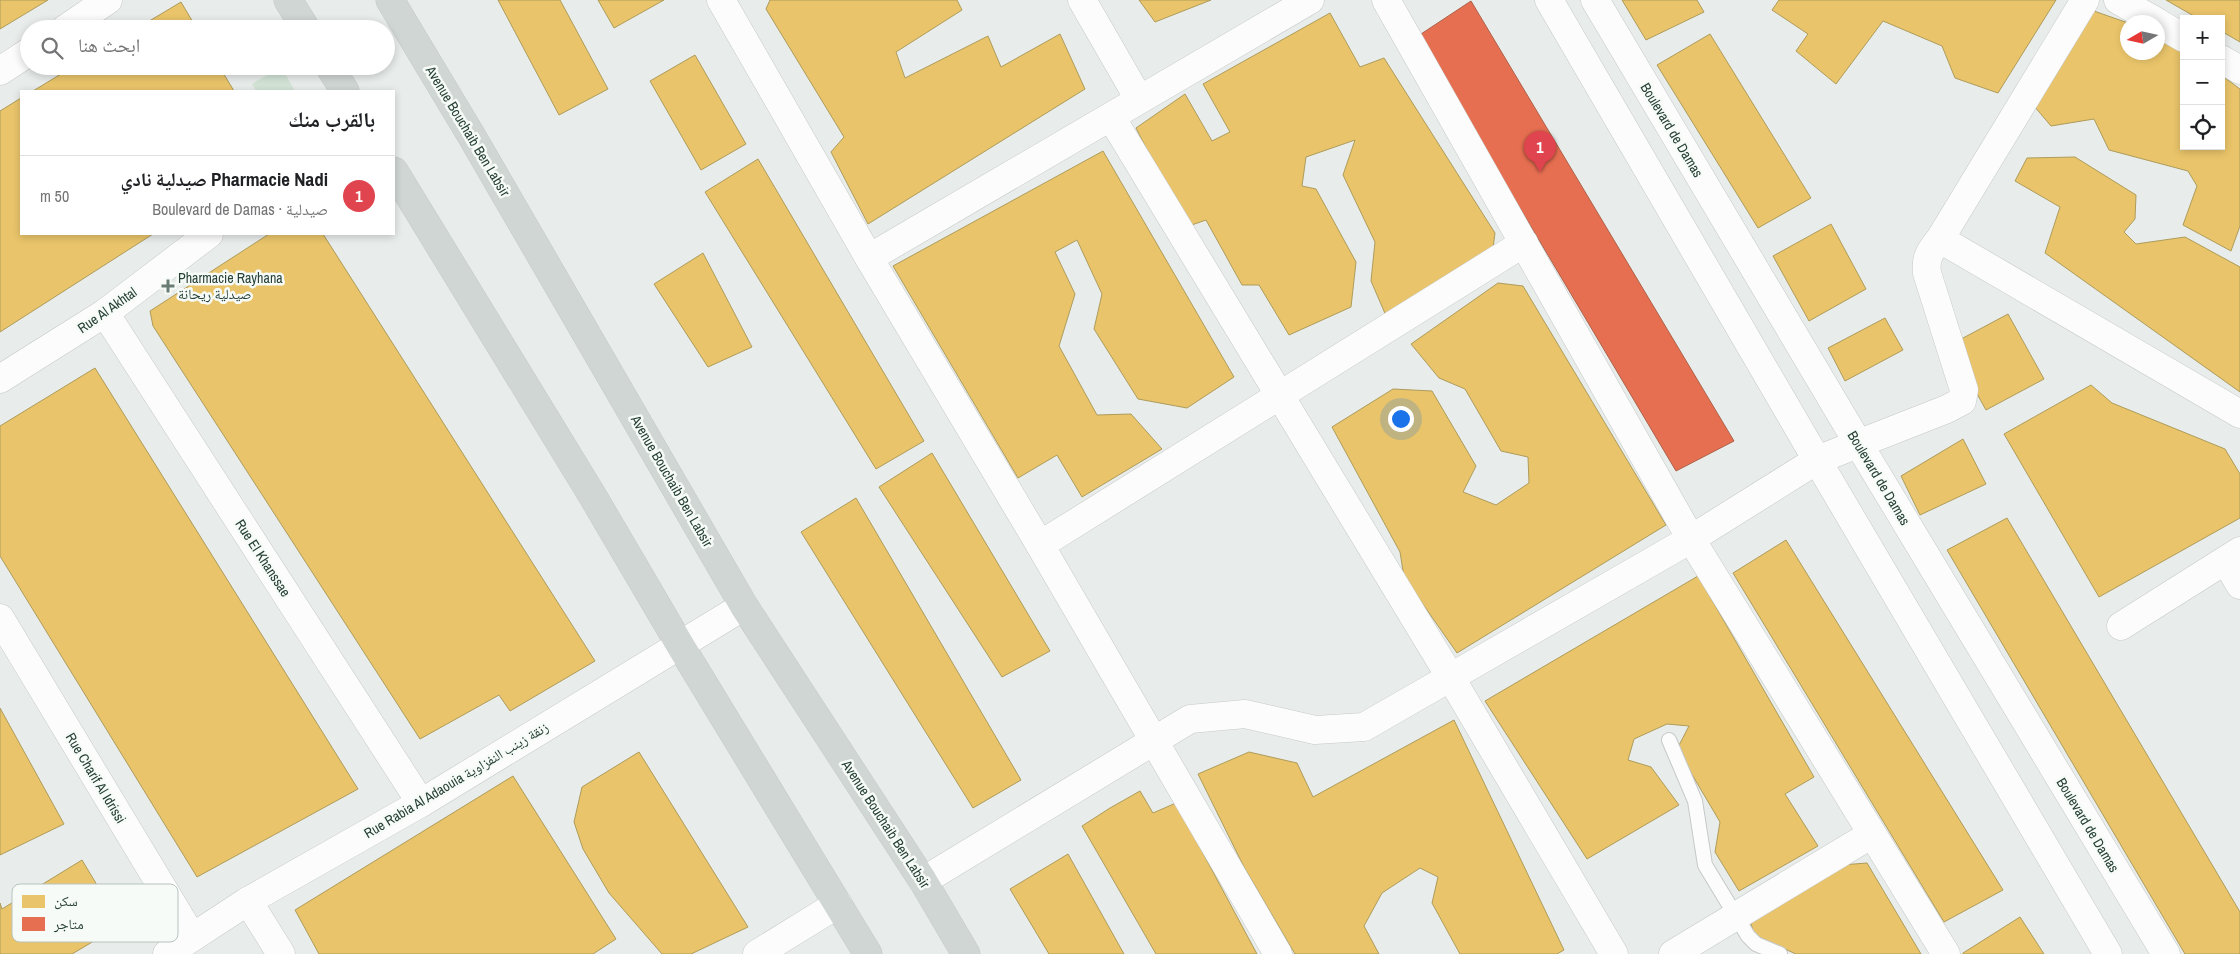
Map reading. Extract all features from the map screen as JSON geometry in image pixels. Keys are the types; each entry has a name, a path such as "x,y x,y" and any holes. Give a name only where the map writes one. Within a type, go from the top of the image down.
{"main road":[{"path":"288,0 300,20"},
{"name":"Avenue Bouchaib Ben Labsir","path":"390,0 471,135 744,606 923,881 966,954"},
{"path":"335,75 344,90"},
{"path":"395,173 592,495 680,645 868,954"}],"street":[{"path":"78,20 108,0"},
{"path":"722,0 869,258 1040,545 1278,954"},
{"path":"1082,0 1139,99"},
{"path":"869,258 1310,0"},
{"path":"1386,0 1691,539 1946,954"},
{"path":"1549,0 2108,954"},
{"name":"Boulevard de Damas","path":"1595,0 1858,443 2166,954"},
{"path":"923,881 1190,719 1246,714 1315,730 1364,727 1691,539 1817,460 1947,409 1962,400 1964,390 1927,274 1925,261 1929,252 1940,240 2085,0"},
{"path":"2118,0 2143,15"},
{"path":"2165,27 2180,36"},
{"path":"0,71 20,58"},
{"path":"2223,60 2240,70"},
{"path":"1111,117 1451,678 1614,954"},
{"name":"Rue Al Akhtal","path":"0,379 105,313 208,235"},
{"path":"1940,240 2240,414"},
{"path":"1040,545 1524,243"},
{"name":"Rue El Khanssae","path":"105,313 421,803"},
{"path":"2121,626 2233,556 2240,586"},
{"name":"Rue Rabia Al Adaouia زنقة زينب النفزاوية","path":"167,954 248,901 421,803 744,606"},
{"name":"Rue Charif Al Idrissi","path":"0,618 160,884"},
{"path":"1673,954 1872,834"},
{"path":"248,901 281,954"},
{"path":"757,954 838,904"},
{"name":"Rue Charif Al Idrissi","path":"178,914 192,937"}],"lane":[{"path":"1669,740 1695,801 1705,865 1748,936 1756,944 1780,954"}],"green space":[{"path":"267,75 286,75 294,90 255,90 252,84"}],"building: سكن":[{"path":"0,0 48,0 0,29"},
{"path":"498,0 560,0 608,89 559,115"},
{"path":"598,0 664,0 614,28"},
{"path":"770,0 957,0 962,10 896,52 905,78 988,36 1001,67 1060,34 1085,89 868,224 831,152 844,137 766,9"},
{"path":"1139,0 1211,0 1155,22"},
{"path":"1622,0 1697,0 1704,12 1646,40"},
{"path":"1779,0 2056,0 1998,93 1955,78 1942,46 1883,21 1836,84 1796,51 1808,34 1772,10"},
{"path":"2166,0 2240,0 2240,42 2225,33 2225,15 2192,15"},
{"path":"181,2 192,20 151,20"},
{"path":"2094,11 2120,20 2120,60 2165,60 2165,42 2180,51 2180,150 2225,150 2225,78 2240,89 2240,226 2231,251 2183,225 2197,186 2188,171 2109,150 2094,119 2051,126 2034,106"},
{"path":"1330,13 1360,67 1384,58 1495,233 1491,263 1387,318 1371,281 1375,242 1343,175 1355,140 1306,157 1302,186 1316,189 1356,262 1351,307 1289,335 1259,285 1242,285 1206,220 1186,227 1136,128 1185,94 1212,141 1230,132 1203,84"},
{"path":"1710,34 1811,198 1758,228 1657,65"},
{"path":"695,55 746,144 701,170 650,81"},
{"path":"59,75 224,75 233,90 35,90"},
{"path":"20,99 20,235 151,235 0,332 0,111"},
{"path":"1103,151 1234,377 1187,408 1138,399 1094,329 1102,294 1077,240 1055,252 1075,294 1059,346 1097,415 1131,414 1162,449 1082,497 1057,455 1018,478 893,266"},
{"path":"2075,157 2136,195 2135,219 2124,232 2136,244 2185,237 2240,267 2240,392 2045,253 2060,207 2015,181 2027,158"},
{"path":"758,159 924,441 876,469 705,192"},
{"path":"1831,224 1866,289 1809,321 1773,256"},
{"path":"267,235 324,235 595,661 510,711 499,695 420,739 153,326 150,311"},
{"path":"703,253 752,347 708,367 654,284"},
{"path":"1498,283 1523,286 1666,525 1457,653 1404,577 1400,552 1332,427 1393,389 1432,391 1476,466 1463,492 1496,505 1529,483 1528,457 1501,451 1465,389 1439,378 1411,344"},
{"path":"2008,314 2044,379 1986,410 1950,345"},
{"path":"1885,318 1903,350 1845,381 1828,348"},
{"path":"95,368 358,789 197,877 0,556 0,426"},
{"path":"2091,385 2112,403 2225,449 2240,474 2240,518 2099,597 2004,434"},
{"path":"1963,439 1986,484 1920,515 1901,476"},
{"path":"932,453 1050,651 1002,677 879,487"},
{"path":"856,498 1021,780 973,808 801,532"},
{"path":"2007,518 2240,912 2240,954 2185,954 1947,550"},
{"path":"1786,540 2003,890 1944,922 1733,573"},
{"path":"1698,576 1814,777 1785,794 1818,846 1739,891 1715,852 1720,822 1677,749 1689,726 1667,724 1634,739 1628,760 1651,767 1679,805 1587,859 1485,701"},
{"path":"0,708 64,824 0,855"},
{"path":"1454,720 1564,950 1557,954 1460,954 1432,903 1438,877 1420,868 1382,893 1364,926 1379,954 1295,954 1244,867 1198,774 1249,752 1297,763 1313,797"},
{"path":"639,752 748,927 691,954 662,954 609,893 583,849 574,822 582,787"},
{"path":"513,776 616,939 593,954 319,954 295,910"},
{"path":"1140,791 1153,813 1176,803 1257,954 1156,954 1082,826"},
{"path":"1068,854 1124,954 1049,954 1010,889"},
{"path":"82,860 96,884 43,884"},
{"path":"1867,863 1921,954 1796,954 1754,935 1748,912 1841,865"},
{"path":"0,903 2,909 12,903 12,942 92,942 72,954 0,954"},
{"path":"2020,917 2044,954 1963,954 1963,953"}],"building: متاجر":[{"path":"1471,1 1734,441 1676,471 1418,36"}],"place":[{"name":"Pharmacie Nadi صيدلية نادي","path":"1540,172"},
{"name":"Pharmacie Rayhana صيدلية ريحانة","path":"168,286"}]}
